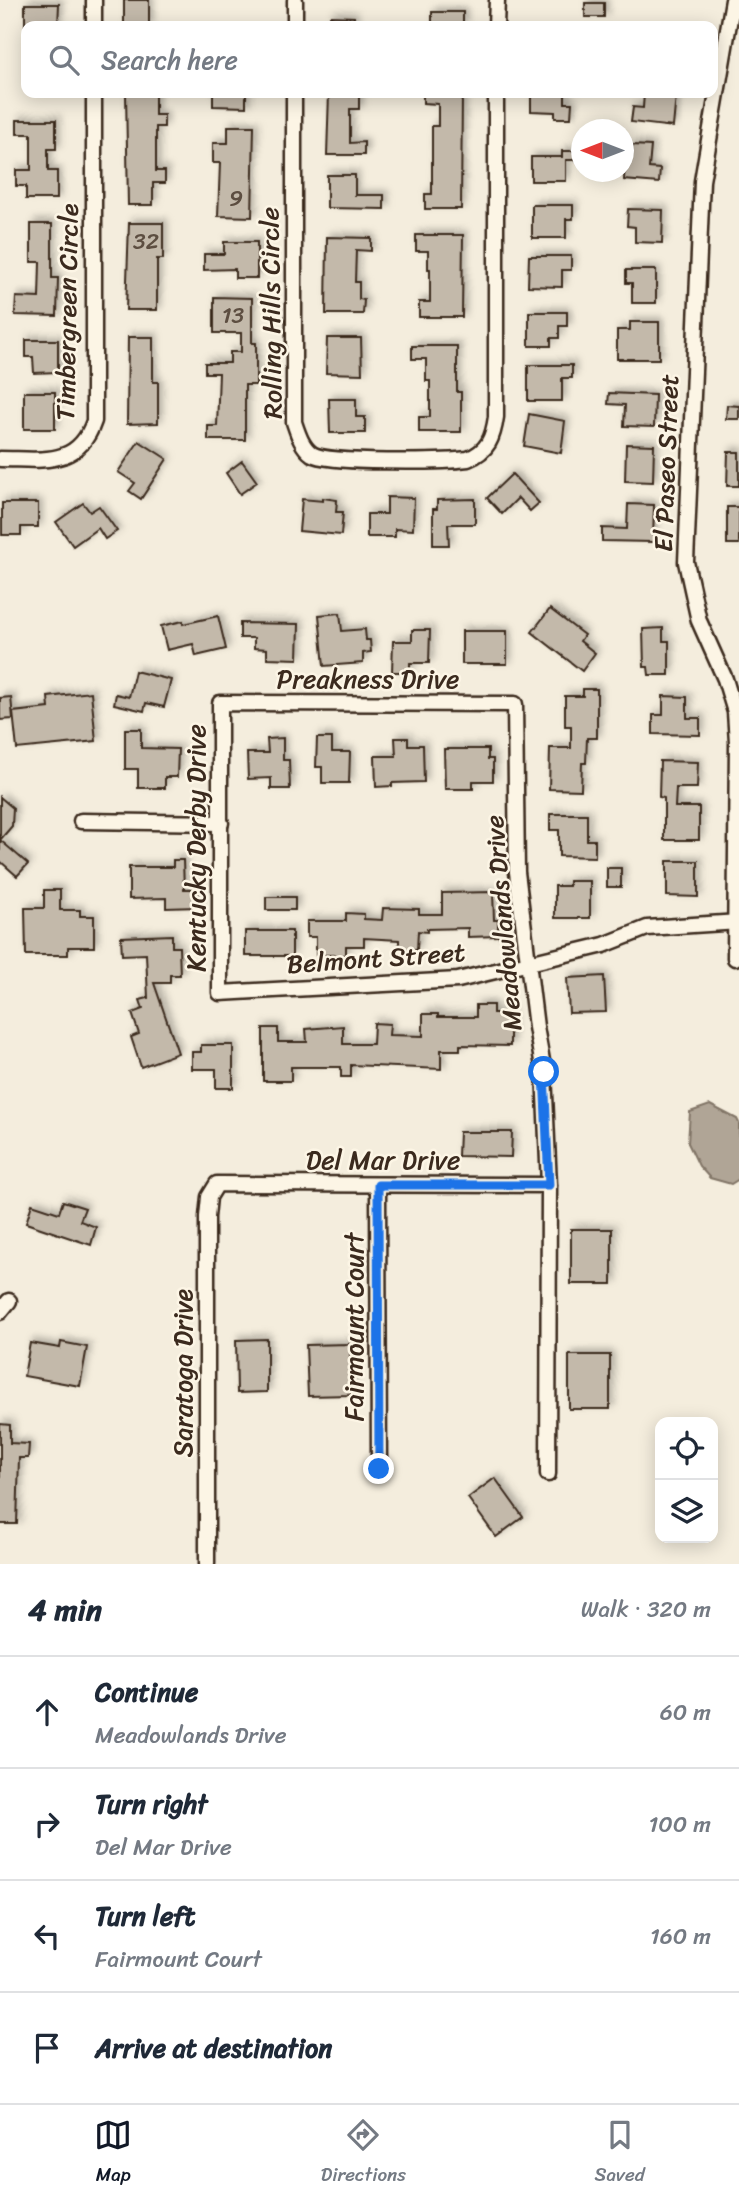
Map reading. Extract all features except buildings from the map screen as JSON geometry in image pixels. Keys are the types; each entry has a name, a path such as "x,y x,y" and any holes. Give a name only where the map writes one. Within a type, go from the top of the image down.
{"street":[{"path":"94,0 94,21"},
{"path":"295,0 295,21"},
{"path":"496,21 497,0"},
{"name":"El Paseo Street","path":"718,88 733,0"},
{"name":"Timbergreen Circle","path":"0,459 62,457 74,452 84,442 94,421 94,98"},
{"name":"Rolling Hills Circle","path":"294,98 294,422 298,434 304,446 314,456 335,461 456,461 480,454 494,430 496,417 496,98"},
{"name":"El Paseo Street","path":"716,98 702,181 686,562 699,621 725,679 735,712 738,742 735,958"},
{"name":"Preakness Drive","path":"220,703 515,704"},
{"name":"Kentucky Derby Drive","path":"220,703 220,993"},
{"name":"Meadowlands Drive","path":"515,704 517,872 544,1072 549,1185 548,1474"},
{"path":"81,821 221,823"},
{"name":"Belmont Street","path":"220,993 458,980 604,945 647,928 737,922"},
{"name":"Del Mar Drive","path":"217,1184 549,1185"},
{"name":"Saratoga Drive","path":"206,1564 208,1217 209,1197 217,1184"},
{"name":"Fairmount Court","path":"378,1185 379,1469"}],"shaded area":[{"path":"710,1105 737,1119 739,1123 739,1179 731,1184 710,1178 699,1166 688,1143 690,1112"}],"route":[{"path":"379,1469 378,1185 549,1185 544,1072"}]}
